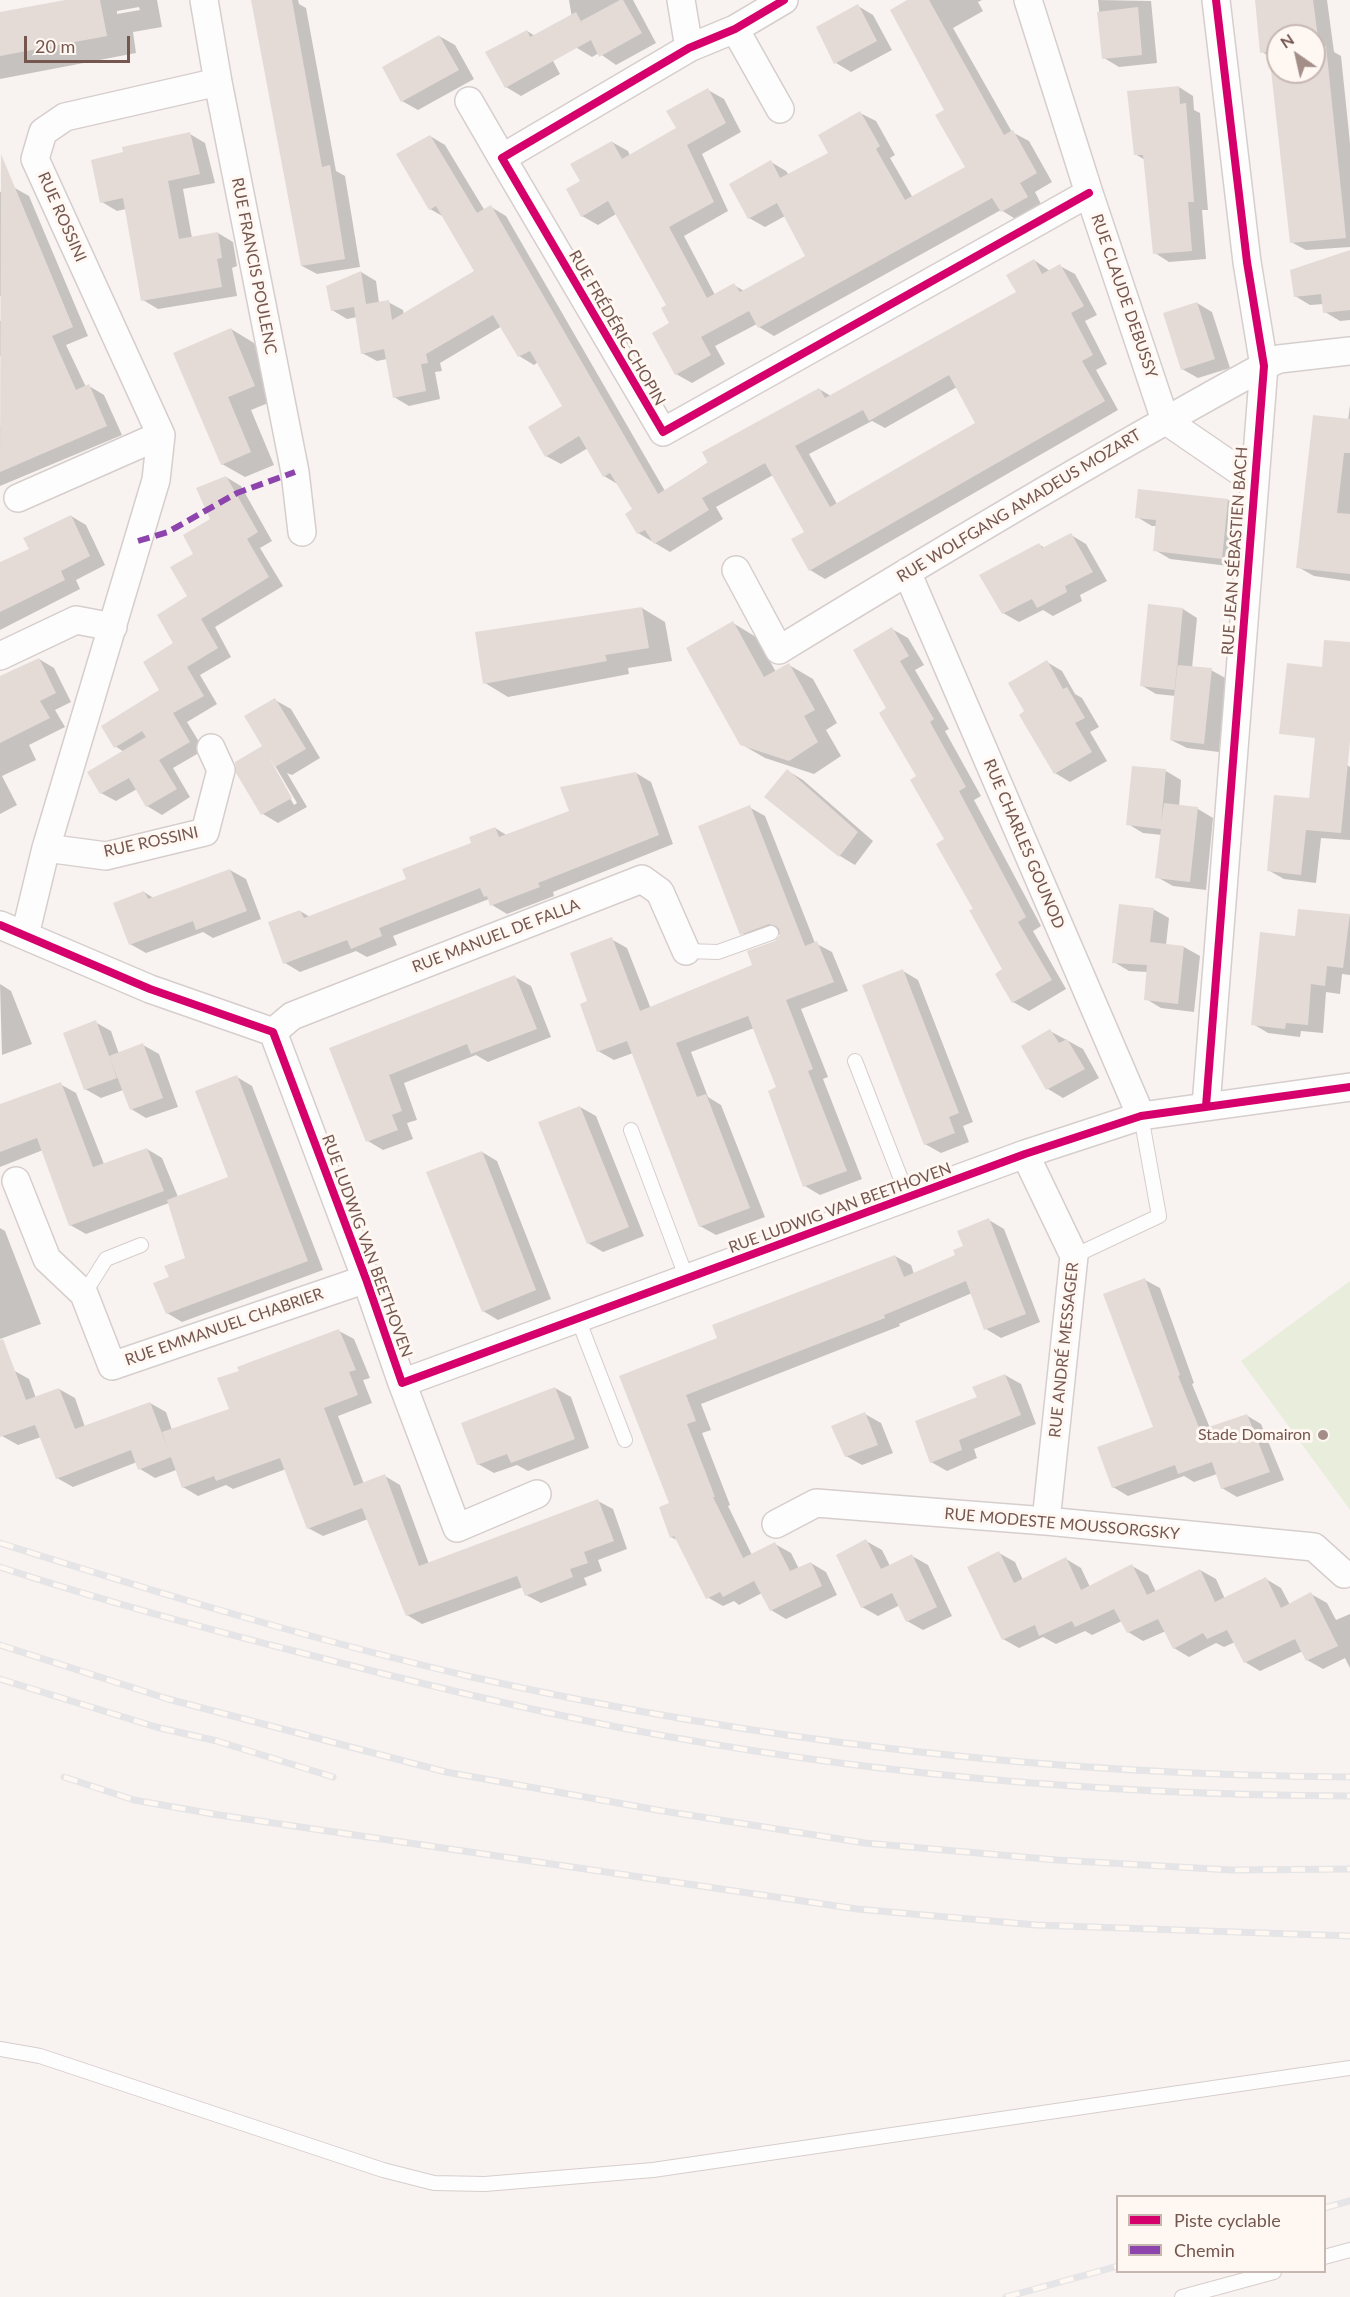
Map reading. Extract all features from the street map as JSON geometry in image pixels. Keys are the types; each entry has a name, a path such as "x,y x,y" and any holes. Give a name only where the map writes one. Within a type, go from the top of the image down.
{"street":[{"name":"RUE FRANCIS POULENC","path":"204,0 295,472 302,531"},
{"path":"681,0 689,48"},
{"path":"502,158 689,48 735,29 784,0"},
{"name":"RUE CLAUDE DEBUSSY","path":"1028,0 1089,193 1165,420"},
{"name":"RUE JEAN SÉBASTIEN BACH","path":"1206,1106 1264,366 1247,262 1216,0"},
{"path":"735,29 780,109"},
{"name":"RUE ROSSINI","path":"161,435 35,159 44,132 65,117 218,82"},
{"name":"RUE FRÉDÉRIC CHOPIN","path":"469,101 663,432 1089,193"},
{"name":"RUE WOLFGANG AMADEUS MOZART","path":"736,570 779,650 1165,420 1264,366 1279,359 1350,351"},
{"name":"RUE JEAN SÉBASTIEN BACH","path":"1165,420 1254,481"},
{"path":"18,498 161,435"},
{"path":"25,935 46,848 156,480 161,435"},
{"name":"RUE CHARLES GOUNOD","path":"907,572 1141,1116"},
{"path":"0,656 76,620 113,627"},
{"name":"RUE ROSSINI","path":"46,848 106,856 205,832 221,770 211,748"},
{"name":"RUE MANUEL DE FALLA","path":"273,1032 292,1016 642,879 660,892 686,951"},
{"path":"0,925 150,989 273,1032"},
{"name":"RUE LUDWIG VAN BEETHOVEN","path":"273,1032 366,1279 402,1383 1013,1159 1141,1116 1350,1087"},
{"name":"RUE ANDRÉ MESSAGER","path":"1013,1159 1074,1256 1046,1521"},
{"name":"RUE EMMANUEL CHABRIER","path":"16,1181 46,1259 84,1294 112,1366 366,1279"},
{"path":"402,1383 457,1528 537,1494"},
{"name":"RUE MODESTE MOUSSORGSKY","path":"776,1524 816,1503 1046,1521 1314,1547 1344,1574"}],"lane":[{"path":"686,951 718,952 771,933"},
{"path":"855,1061 908,1197"},
{"path":"1074,1256 1159,1216 1141,1116"},
{"path":"631,1130 687,1279"},
{"path":"84,1294 106,1259 141,1245"},
{"path":"578,1318 625,1440"},
{"path":"0,2049 40,2056 383,2170 434,2183 485,2184 653,2170 1350,2068"},
{"path":"1326,2257 1350,2250"},
{"path":"1182,2297 1267,2273"}],"green space":[{"name":"Stade Domairon","path":"1350,1281 1350,1510 1241,1361"}],"building":[{"path":"65,0 100,0 107,36 0,56 0,12"},
{"path":"251,0 292,0 322,167 330,165 345,259 301,266"},
{"path":"623,0 642,33 599,57 591,40 505,88 485,52 527,30 530,37 576,12 584,27 581,21"},
{"path":"907,0 929,0 1004,135 1013,130 1037,173 1020,183 1028,197 1001,212 992,198 758,328 749,311 701,337 711,355 675,375 652,333 669,323 661,308 666,305 608,201 581,217 566,189 580,181 570,164 612,141 622,159 676,128 666,111 708,88 726,123 687,145 714,202 669,227 707,298 734,283 740,292 805,256 777,203 748,219 729,184 771,160 780,178 828,153 818,135 860,111 880,146 876,149 905,200 965,167 935,115 944,110 890,10"},
{"path":"1255,0 1313,0 1316,24 1266,24 1266,52 1260,53"},
{"path":"858,4 877,41 834,64 816,27"},
{"path":"1138,7 1142,55 1102,59 1097,12"},
{"path":"439,35 459,70 401,102 382,67"},
{"path":"1326,46 1346,238 1290,243 1273,84 1326,84"},
{"path":"1179,86 1180,104 1186,103 1194,202 1188,202 1192,251 1153,254 1143,155 1134,155 1127,91"},
{"path":"190,132 200,174 168,181 179,239 218,232 222,258 217,259 222,287 141,301 123,198 100,203 91,160 123,152 122,147"},
{"path":"430,135 477,213 491,205 658,494 708,463 702,452 819,388 825,398 1016,292 1006,275 1034,259 1042,274 1060,264 1084,306 1071,313 1093,355 1082,361 1105,401 809,571 791,539 804,532 765,463 702,498 709,510 654,544 645,530 637,534 625,514 632,509 610,473 603,477 579,436 545,457 528,427 562,406 530,351 518,357 493,315 426,354 428,363 421,364 426,391 393,398 384,349 361,354 354,307 331,311 326,286 361,271 366,304 389,300 392,320 474,271 436,206 429,210 396,154","holes":["949,375 975,423 830,507 795,446 863,410 869,421"]},
{"path":"1,154 73,327 52,336 76,390 89,384 107,426 0,472"},
{"path":"1350,250 1350,310 1323,313 1321,294 1294,297 1290,270"},
{"path":"1197,302 1215,359 1181,370 1163,313"},
{"path":"231,328 255,386 228,397 251,452 221,465 173,353"},
{"path":"1313,415 1350,419 1350,453 1344,453 1337,513 1350,514 1350,574 1296,568"},
{"path":"226,476 258,532 247,539 269,577 201,619 218,648 187,667 204,696 173,713 190,742 159,760 177,789 146,807 129,778 100,794 87,772 146,737 142,731 114,748 101,726 159,690 143,662 173,643 157,615 187,596 170,567 193,554 183,535 210,519 196,488"},
{"path":"1138,489 1228,499 1222,559 1153,551 1156,520 1135,518"},
{"path":"71,515 90,556 61,571 65,580 0,612 0,562 29,549 23,538"},
{"path":"1071,533 1093,572 1065,586 1067,592 1037,608 1032,599 1002,614 979,575 1039,543 1042,548"},
{"path":"1148,604 1183,608 1175,690 1140,686"},
{"path":"642,607 649,648 605,655 607,661 483,684 475,632"},
{"path":"733,621 764,677 789,663 815,710 804,716 818,742 789,761 740,745 686,648"},
{"path":"892,627 909,656 900,661 934,719 930,722 966,787 959,791 1026,917 1018,922 1052,980 1012,1003 995,974 1002,969 969,910 973,909 936,844 944,839 910,780 916,776 879,713 886,708 853,650"},
{"path":"1324,640 1350,642 1350,742 1341,833 1306,830 1301,875 1267,871 1274,795 1309,798 1315,738 1279,734 1287,663 1322,667"},
{"path":"39,658 56,693 40,701 50,718 0,743 0,676"},
{"path":"1047,660 1063,689 1067,687 1085,718 1075,723 1092,752 1054,774 1019,715 1024,711 1008,683"},
{"path":"1177,665 1212,668 1204,744 1170,740"},
{"path":"275,698 306,749 275,767 266,752 292,798 261,815 236,773 235,762 262,746 244,716"},
{"path":"1132,766 1166,769 1161,823 1164,803 1198,807 1190,882 1155,878 1161,829 1126,825"},
{"path":"787,769 858,832 839,857 764,797"},
{"path":"636,772 659,835 538,883 540,887 490,906 487,896 484,897 480,888 379,928 382,936 351,949 347,940 283,964 268,922 300,910 304,918 406,879 402,869 471,843 469,837 495,827 499,837 569,811 560,787"},
{"path":"750,805 805,946 817,941 834,982 786,1000 813,1069 808,1071 847,1171 803,1187 768,1091 776,1087 748,1016 676,1043 697,1097 706,1094 750,1208 699,1227 627,1041 597,1052 580,1004 587,1001 570,953 612,937 640,1011 752,965 747,951 775,941 780,935 779,929 769,924 740,935 698,826"},
{"path":"230,869 247,911 196,930 193,921 129,945 113,903 144,891 148,899"},
{"path":"1119,904 1154,908 1150,942 1184,946 1178,1004 1144,1000 1147,965 1112,963"},
{"path":"1298,909 1350,914 1343,968 1327,966 1325,986 1311,984 1308,1025 1286,1023 1285,1029 1251,1025 1260,932 1295,936"},
{"path":"903,969 959,1113 949,1117 955,1133 924,1145 862,985"},
{"path":"515,975 537,1029 471,1054 467,1044 389,1075 402,1111 392,1115 398,1130 366,1142 329,1048"},
{"path":"96,1020 117,1078 84,1090 63,1033"},
{"path":"1050,1029 1059,1043 1067,1039 1085,1069 1046,1090 1021,1046"},
{"path":"143,1043 163,1098 130,1110 109,1056"},
{"path":"237,1075 308,1261 166,1314 153,1283 169,1277 164,1266 185,1258 167,1200 228,1177 195,1091"},
{"path":"61,1082 93,1167 147,1148 164,1191 69,1226 37,1138 0,1152 0,1104"},
{"path":"580,1106 629,1227 587,1244 538,1122"},
{"path":"482,1151 536,1290 482,1312 426,1172"},
{"path":"989,1218 1026,1314 984,1330 966,1281 884,1315 885,1318 686,1395 696,1421 687,1424 715,1497 713,1497 743,1558 775,1542 790,1571 811,1562 822,1586 770,1611 751,1575 754,1581 723,1597 720,1592 706,1599 674,1536 670,1538 659,1507 669,1503 619,1376 717,1338 712,1325 895,1255 904,1277 955,1255 953,1250 963,1246 957,1231"},
{"path":"1145,1278 1180,1375 1178,1376 1200,1430 1247,1414 1270,1472 1221,1489 1212,1462 1178,1474 1175,1465 1112,1488 1097,1447 1153,1427 1103,1294"},
{"path":"339,1329 356,1370 349,1372 358,1395 324,1408 354,1486 385,1474 419,1566 598,1499 614,1541 584,1552 588,1563 570,1569 573,1577 525,1596 517,1576 406,1616 362,1508 307,1529 280,1458 216,1481 214,1476 182,1488 162,1432 229,1409 217,1378 239,1371 237,1367"},
{"path":"3,1339 26,1400 59,1388 75,1429 150,1402 171,1457 138,1470 131,1450 56,1479 35,1425 0,1437 0,1340"},
{"path":"1005,1374 1021,1415 959,1440 962,1450 930,1463 915,1421 977,1397 972,1387"},
{"path":"555,1387 575,1439 511,1463 507,1454 477,1465 461,1423"},
{"path":"865,1412 878,1445 845,1457 831,1426"},
{"path":"866,1539 881,1569 912,1554 937,1607 906,1622 892,1593 861,1608 836,1555"},
{"path":"999,1551 1014,1583 1066,1557 1081,1590 1132,1564 1147,1595 1200,1569 1215,1602 1266,1577 1281,1608 1311,1592 1338,1646 1306,1661 1295,1639 1244,1663 1227,1630 1207,1639 1203,1633 1173,1649 1158,1619 1127,1633 1114,1609 1075,1627 1072,1621 1039,1636 1035,1625 1002,1640 967,1567"}],"railway":[{"path":"0,1543 235,1615 412,1663 580,1700 689,1720 908,1751 1018,1762 1239,1775 1350,1777"},
{"path":"0,1567 152,1613 384,1674 542,1711 712,1744 802,1758 984,1779 1167,1791 1350,1796"},
{"path":"0,1645 168,1699 446,1772 657,1810 865,1843 1057,1860 1231,1870 1350,1869"},
{"path":"0,1679 156,1727 217,1741 333,1777"},
{"path":"64,1777 134,1800 219,1815 857,1909 1036,1925 1350,1936"},
{"path":"1326,2207 1350,2201"},
{"path":"1006,2297 1116,2267"}],"marked path":[{"path":"138,541 168,532 237,493 295,472"}],"cycle path":[{"path":"784,0 735,29 689,48 502,158 663,432 1089,193"},
{"path":"1206,1106 1264,366 1247,262 1216,0"},
{"path":"0,925 150,989 273,1032 366,1279 402,1383 1025,1154 1141,1116 1350,1087"}],"place":[{"name":"Stade Domairon","path":"1323,1435"}]}
